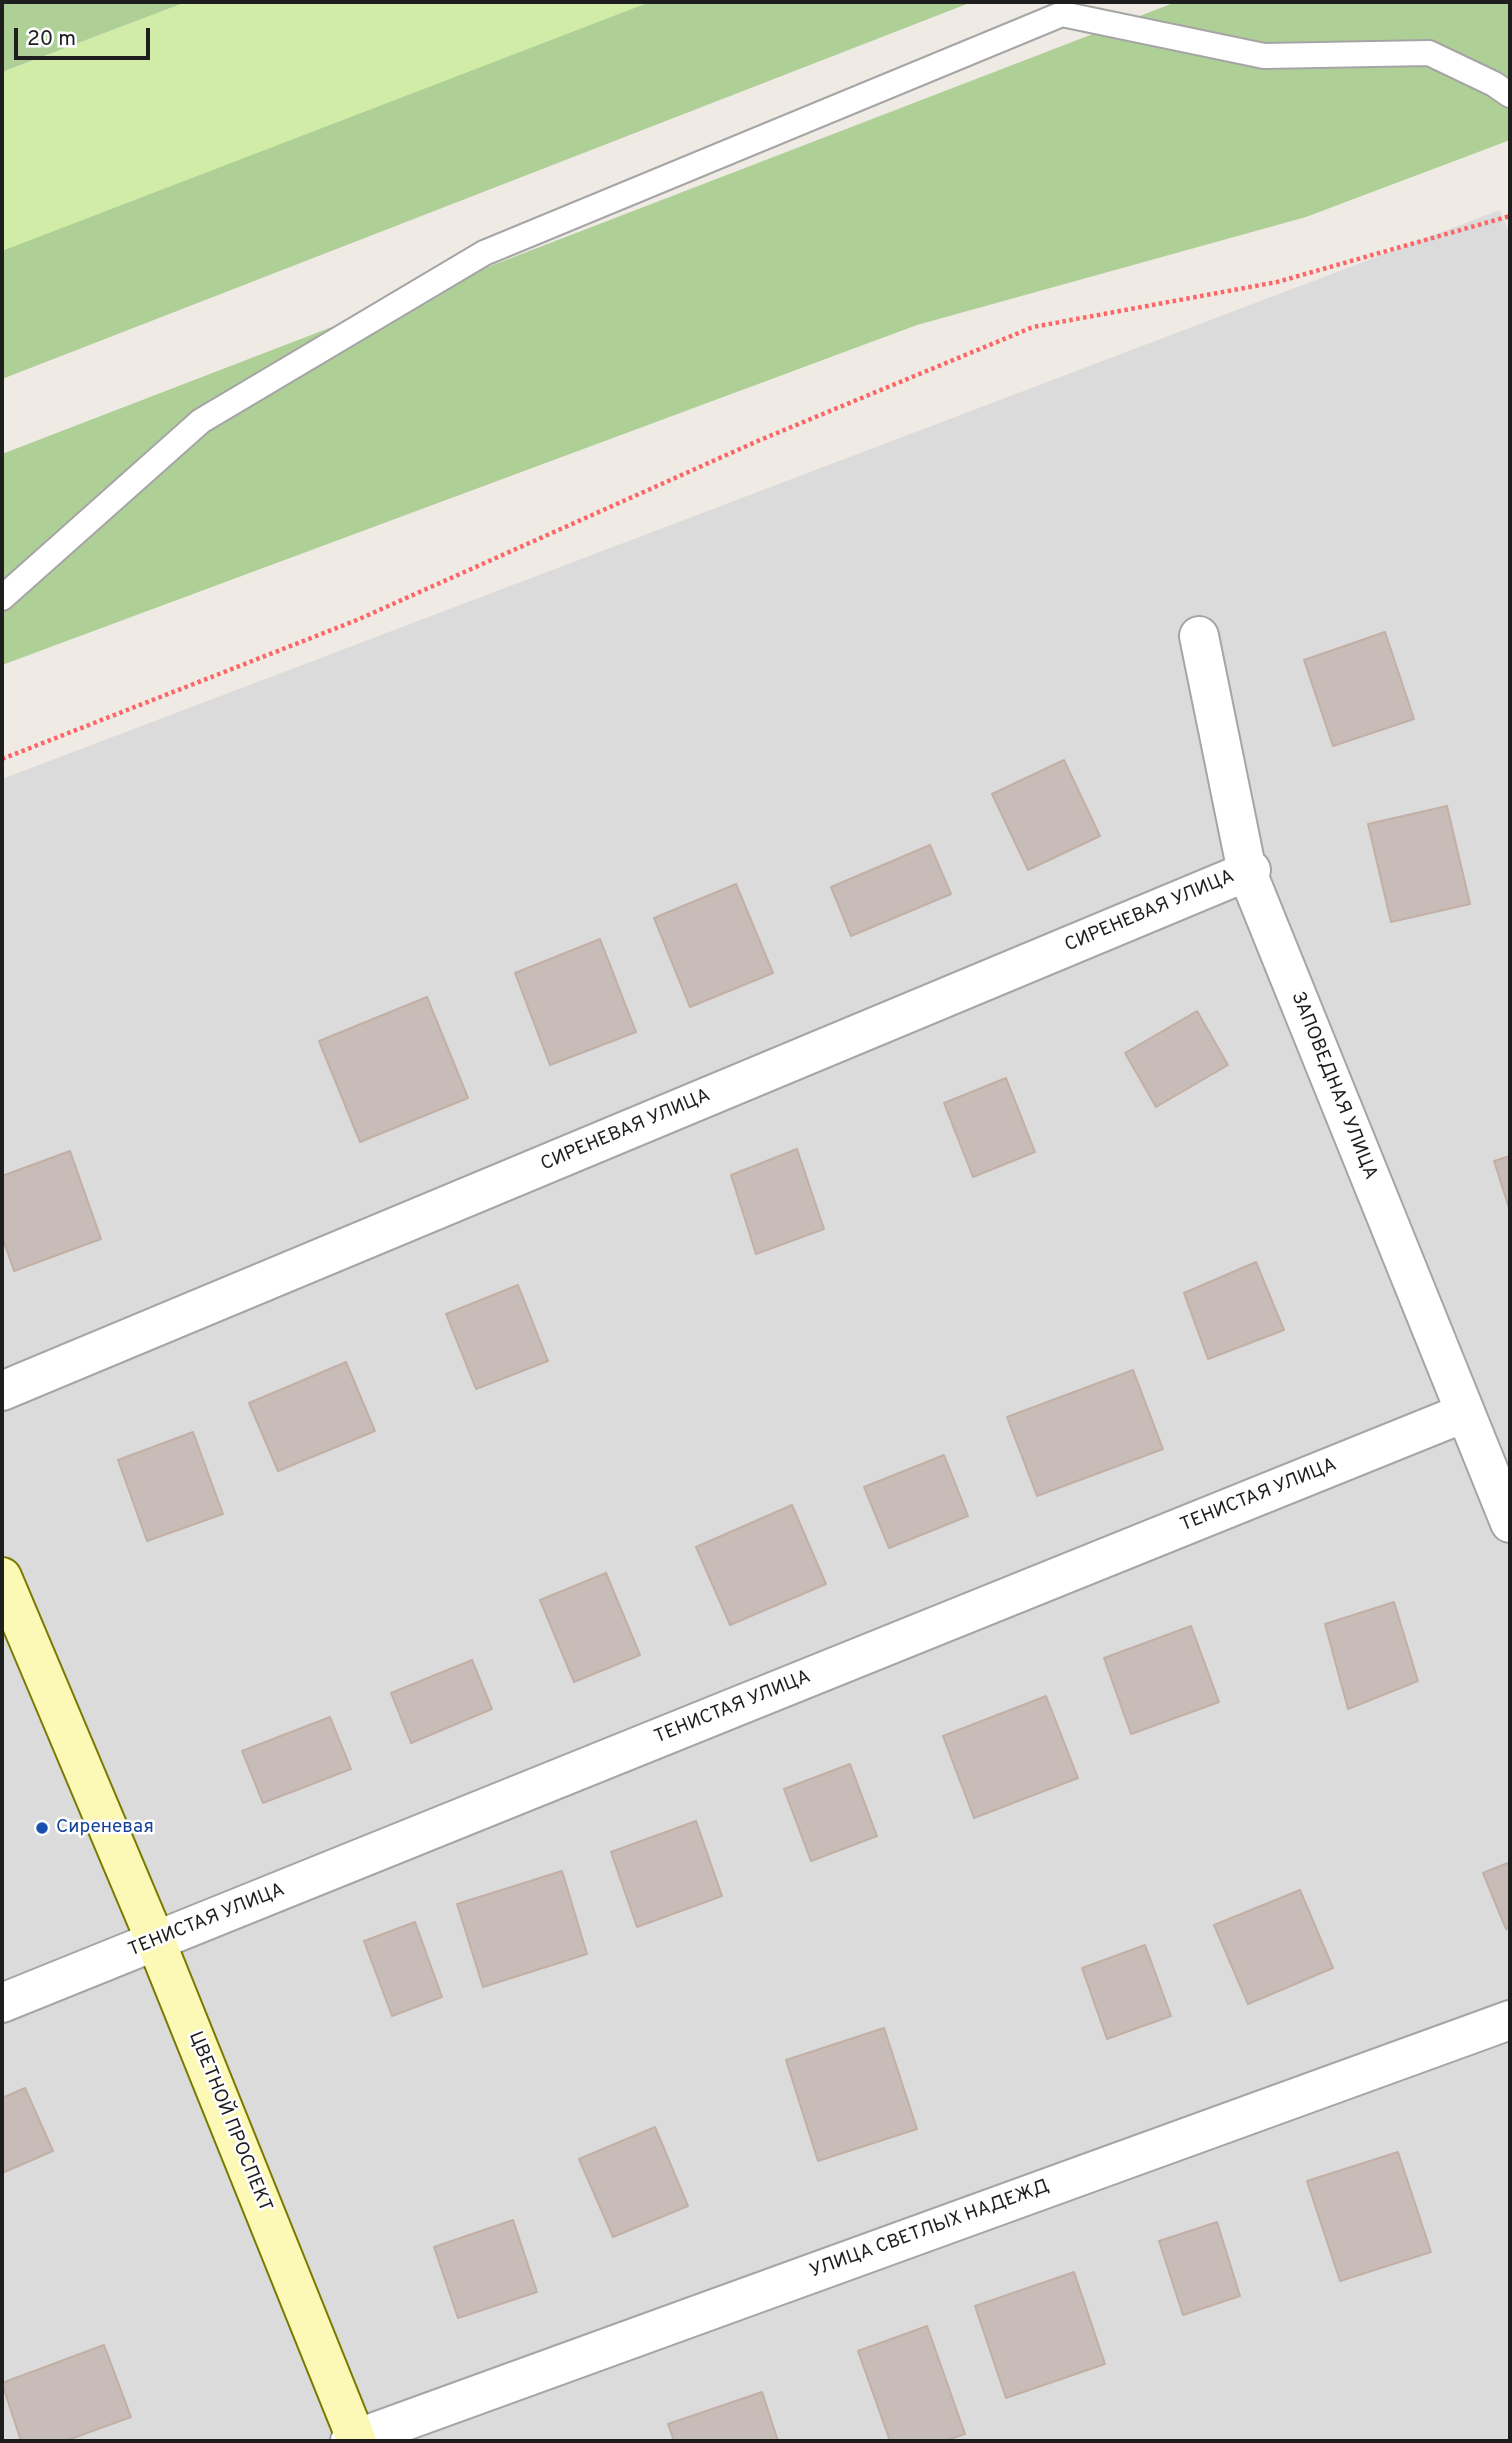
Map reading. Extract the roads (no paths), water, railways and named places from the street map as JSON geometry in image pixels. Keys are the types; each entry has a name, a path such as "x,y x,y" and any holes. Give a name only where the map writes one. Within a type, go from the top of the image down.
{"street":[{"name":"ЗАПОВЕДНАЯ УЛИЦА","path":"1199,636 1249,871 1510,1523"},
{"name":"СИРЕНЕВАЯ УЛИЦА","path":"2,1391 1249,871"},
{"name":"ТЕНИСТАЯ УЛИЦА","path":"2,2003 1464,1413"},
{"name":"ЦВЕТНОЙ ПРОСПЕКТ","path":"2,1577 156,1942 355,2440"},
{"name":"УЛИЦА СВЕТЛЫХ НАДЕЖД","path":"355,2440 1510,2020"}],"lane":[{"path":"2,598 201,421 484,253 1062,14 1264,55 1429,53 1494,84 1510,95"}],"place":[{"name":"Сиреневая","path":"42,1828"}]}
